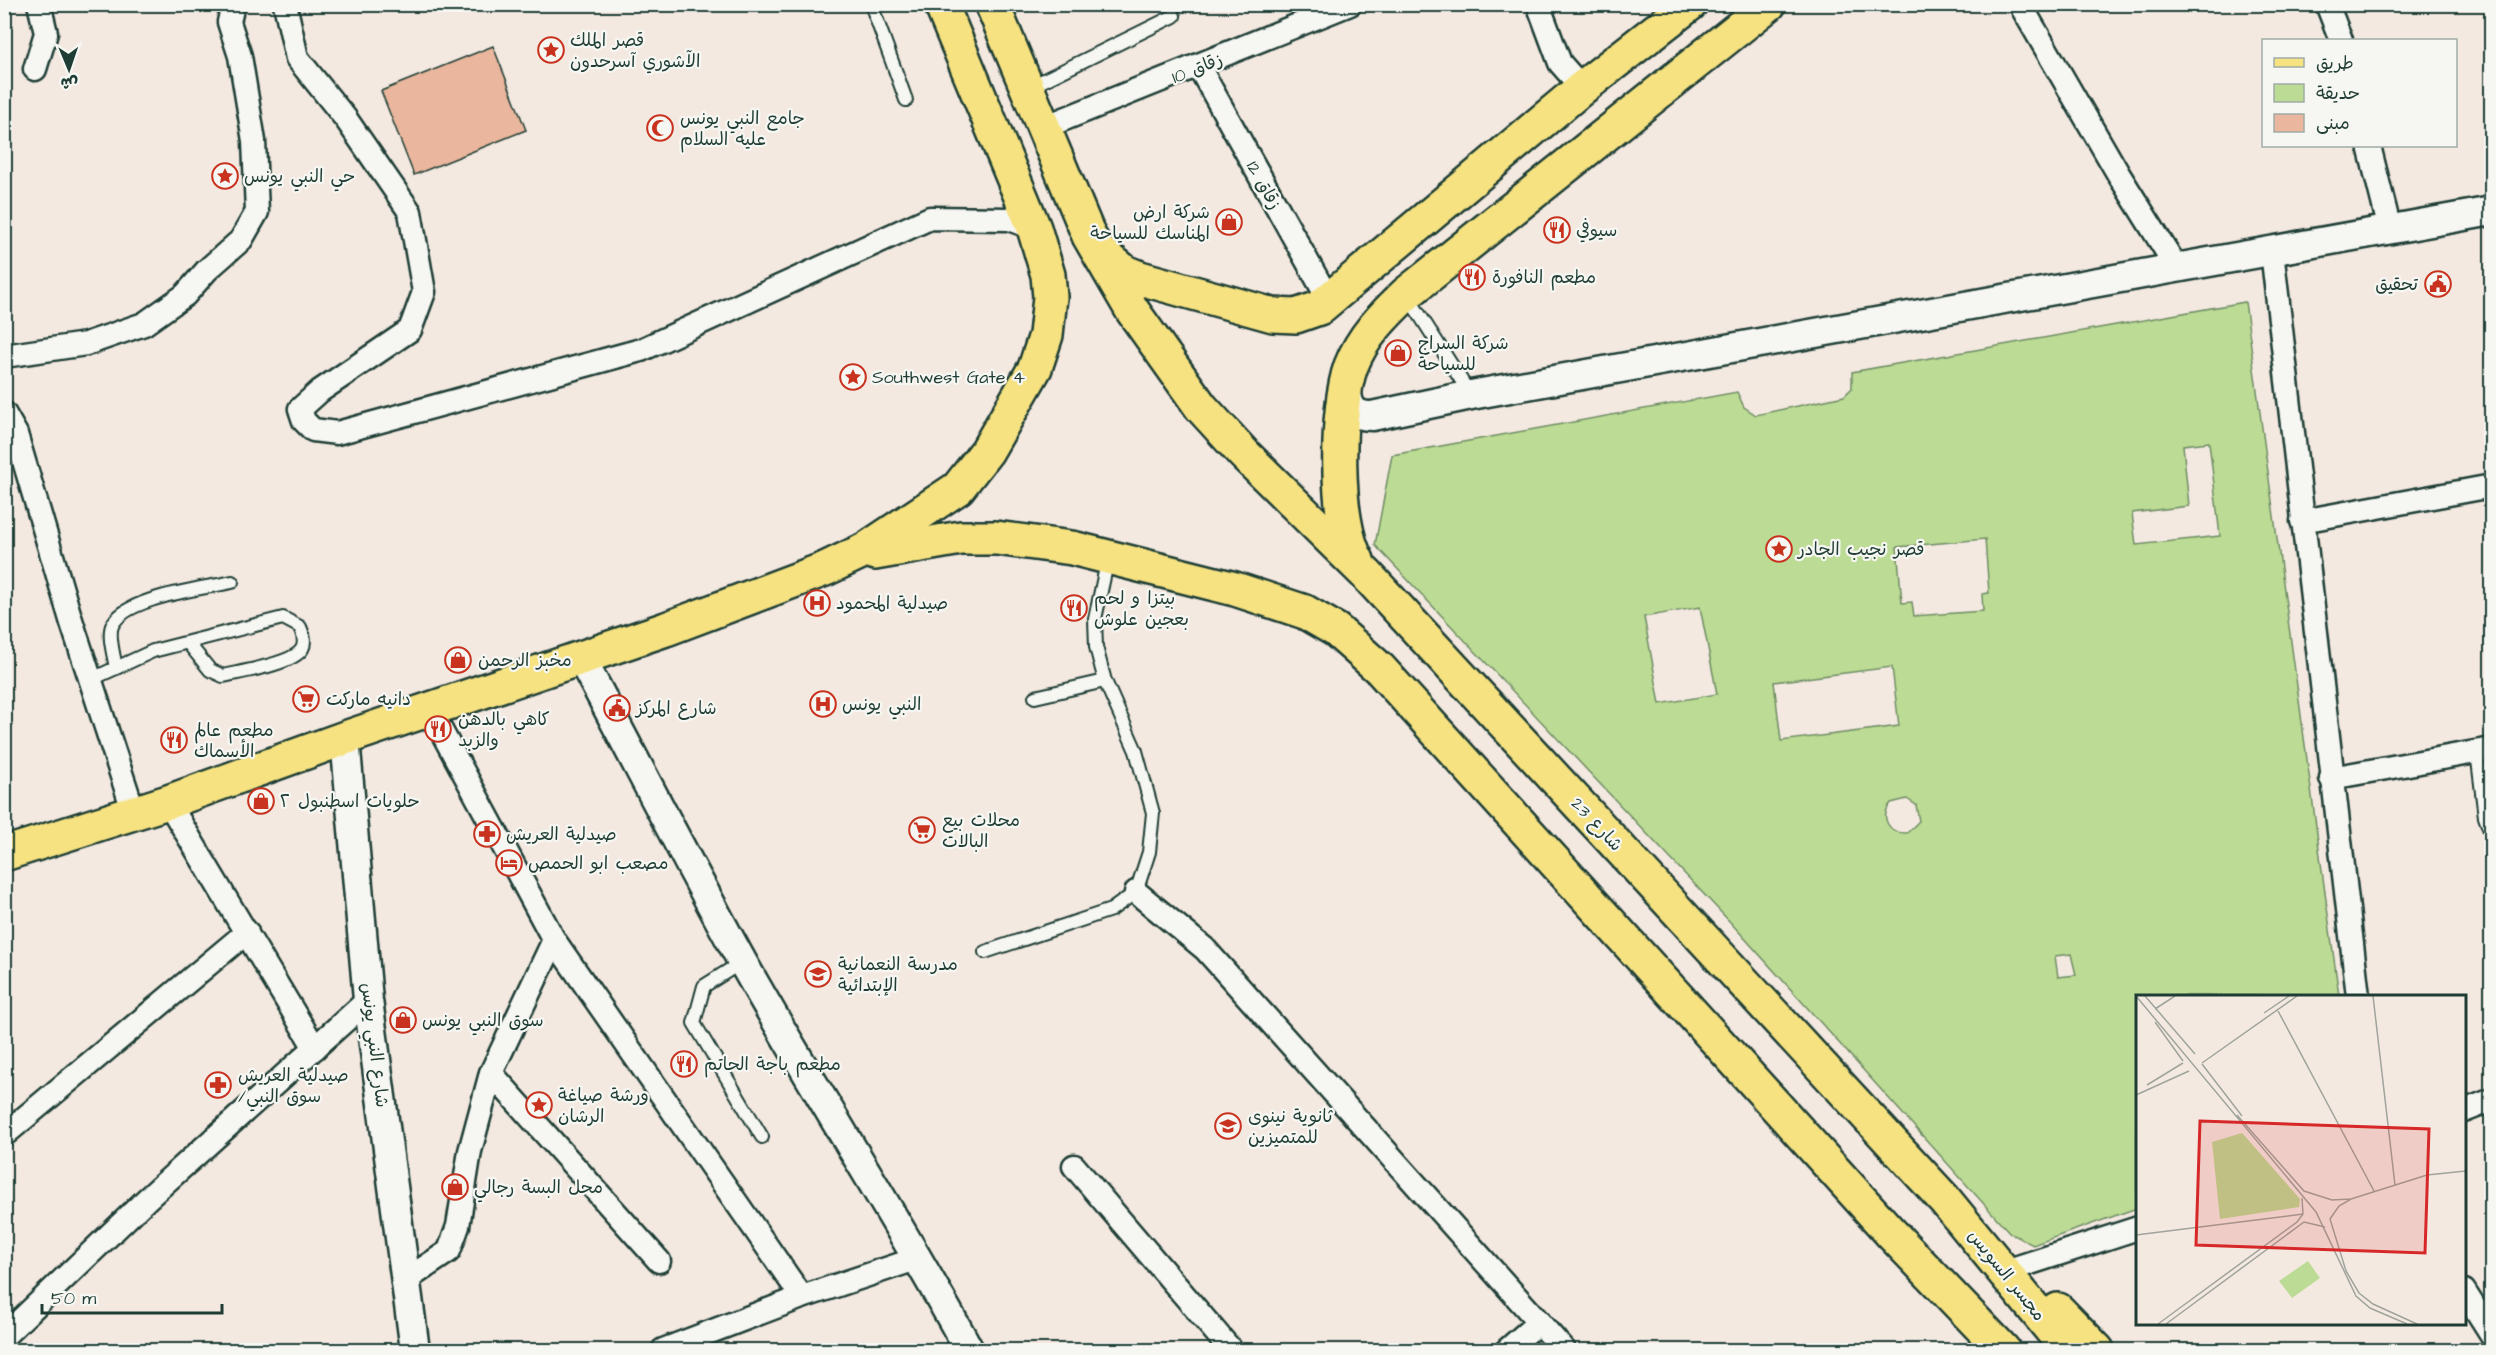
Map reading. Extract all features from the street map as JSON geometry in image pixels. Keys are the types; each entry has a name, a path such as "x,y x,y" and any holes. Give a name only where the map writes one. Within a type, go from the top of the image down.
{"main road":[{"path":"825,569 865,550 958,488 987,451 1025,388 1046,335 1050,297 1048,275 1034,228 941,4"},
{"path":"992,4 1089,236 1112,263 1125,272 1181,290 1285,316 1308,313 1330,302 1582,88 1690,4"},
{"path":"1366,574 1347,537 1342,515 1341,454 1351,367 1363,343 1382,316 1406,294 1770,4"},
{"name":"شارع 23","path":"1089,236 1131,310 1201,407 1244,454 1366,574 1945,1200"},
{"path":"4,854 168,802 345,738 582,658 825,569 902,546 961,538 1034,542 1108,557 1270,598 1305,612 1336,630 1380,669 1890,1232 2003,1350"},
{"path":"1945,1200 2018,1267 2097,1350"},
{"name":"مجسر السويس","path":"1945,1200 2068,1350"},
{"path":"1890,1232 1944,1310 1977,1350"}],"street":[{"path":"35,69 46,33 39,4"},
{"path":"4,356 86,344 144,324 185,295 207,270 241,240 257,212 254,141 240,56 229,22 233,4"},
{"path":"285,4 297,58 346,119 410,212 424,292 410,330 320,391 300,409 304,421 313,430 337,433 640,350 930,218 1009,219 1034,228"},
{"name":"زقاق 10","path":"1042,128 1199,67 1350,4"},
{"path":"1538,4 1560,63 1582,88"},
{"path":"2020,4 2119,175 2177,268"},
{"path":"2326,4 2341,39"},
{"name":"زقاق 12","path":"1199,67 1330,302"},
{"path":"2369,147 2390,230"},
{"path":"1347,388 1349,406 1358,415 1384,414 1471,395 2492,211"},
{"path":"2272,251 2331,778 2358,995"},
{"path":"4,413 16,434 71,620 134,813"},
{"path":"2302,521 2492,486"},
{"path":"582,658 742,962 919,1258 969,1350"},
{"path":"430,710 554,940 802,1298"},
{"name":"شارع النبي يونس","path":"345,738 368,1000 415,1350"},
{"path":"2331,778 2484,751"},
{"path":"168,802 315,1047"},
{"path":"1136,892 1205,949 1564,1350"},
{"path":"4,1135 247,932"},
{"path":"406,1280 449,1251 458,1226 470,1151 491,1073 554,940"},
{"path":"4,1336 148,1198 368,1000"},
{"path":"491,1073 659,1261"},
{"path":"2466,1110 2492,1100"},
{"path":"1074,1166 1231,1350"},
{"path":"2018,1267 2136,1229"},
{"path":"663,1350 802,1298 919,1258"},
{"path":"2466,1294 2492,1335"},
{"path":"1507,1350 1539,1323"}],"lane":[{"path":"871,4 906,100"},
{"path":"1026,89 1174,16"},
{"path":"1406,294 1471,395"},
{"path":"985,952 1111,910 1136,892 1149,852 1153,813 1136,751 1105,681 1096,647 1095,619 1108,557"},
{"path":"116,668 111,628 119,614 139,603 232,582"},
{"path":"92,679 153,651 283,618 300,627 304,639 302,650 289,659 223,676 210,670 188,643"},
{"path":"1035,697 1105,681"},
{"path":"2484,751 2485,817 2492,836"},
{"path":"742,962 704,986 694,1023 762,1137"}],"green space":[{"path":"2245,302 2339,995 2136,995 2136,1208 2033,1245 2010,1233 1731,923 1375,545 1392,455 1737,392 1744,407 1756,415 1844,396 1852,388 1852,372","holes":["2209,442 2220,536 2136,545 2132,513 2189,506 2183,445","1985,539 1989,593 1982,594 1983,611 1914,616 1912,602 1902,603 1897,547","1700,607 1717,694 1660,704 1644,617","1892,667 1899,726 1781,741 1774,682","1907,799 1916,805 1919,821 1907,833 1895,831 1888,824 1886,814 1891,803","2071,954 2076,975 2058,977 2055,956"]}],"building":[{"path":"493,46 526,130 414,175 381,91"}],"place":[{"name":"قصر الملك الآشوري آسرحدون","path":"551,50"},
{"name":"جامع النبي يونس عليه السلام","path":"660,128"},
{"name":"حي النبي يونس","path":"225,176"},
{"name":"شركة ارض المناسك للسياحة","path":"1229,222"},
{"name":"سيوفي","path":"1557,230"},
{"name":"مطعم النافورة","path":"1472,277"},
{"name":"تحقيق","path":"2438,284"},
{"name":"شركة السراج للسياحة","path":"1398,353"},
{"name":"Southwest Gate 4","path":"853,377"},
{"name":"قصر نجيب الجادر","path":"1779,549"},
{"name":"صيدلية المحمود","path":"817,603"},
{"name":"بيتزا و لحم بعجين علوش","path":"1074,608"},
{"name":"مخبز الرحمن","path":"458,660"},
{"name":"دانيه ماركت","path":"306,699"},
{"name":"النبي يونس","path":"823,704"},
{"name":"شارع المركز","path":"617,708"},
{"name":"كاهي بالدهن والزبد","path":"438,729"},
{"name":"مطعم عالم الأسماك","path":"174,740"},
{"name":"حلويات اسطنبول ٢","path":"261,801"},
{"name":"محلات بيع البالات","path":"922,830"},
{"name":"صيدلية العريش","path":"487,834"},
{"name":"مصعب ابو الحمص","path":"509,863"},
{"name":"مدرسة النعمانية الإبتدائية","path":"818,974"},
{"name":"سوق النبي يونس","path":"403,1020"},
{"name":"مطعم باجة الحاتم","path":"684,1064"},
{"name":"صيدلية العريش /سوق النبي","path":"218,1085"},
{"name":"ورشة صياغة الرشان","path":"539,1105"},
{"name":"ثانوية نينوى للمتميزين","path":"1228,1126"},
{"name":"محل البسة رجالي","path":"455,1187"}]}
